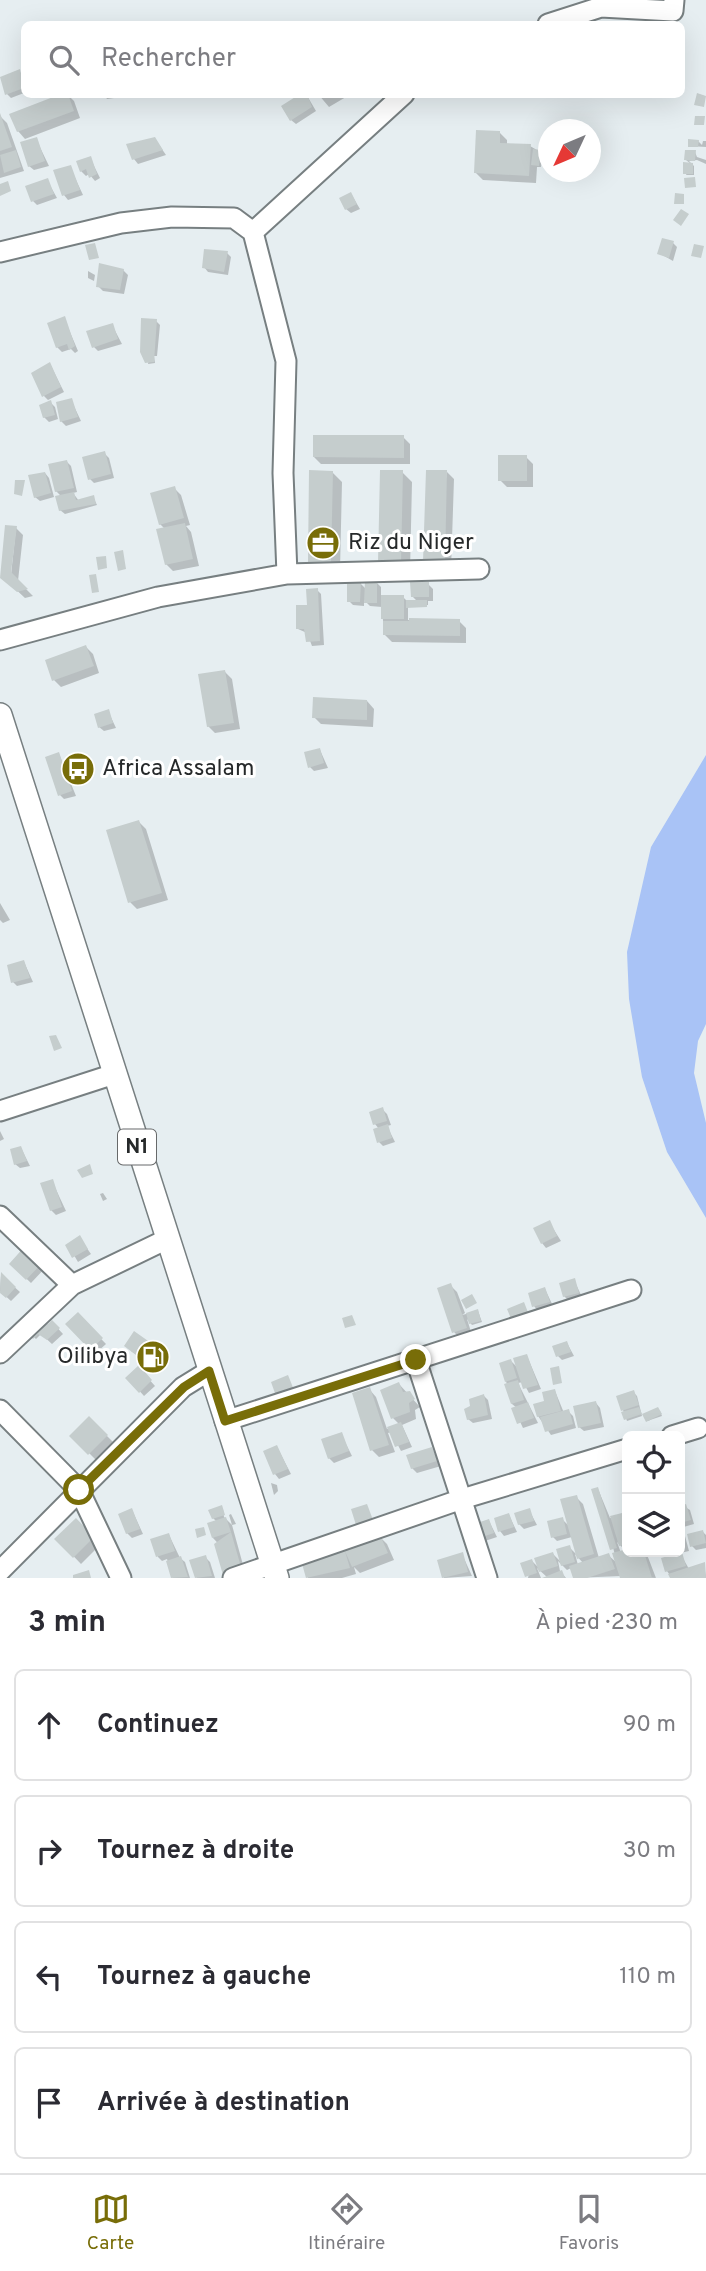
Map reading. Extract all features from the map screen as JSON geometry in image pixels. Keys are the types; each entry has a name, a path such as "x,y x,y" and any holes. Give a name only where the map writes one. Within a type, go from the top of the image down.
{"main road":[{"name":"N1","path":"0,715 3,749 105,1077 204,1374 225,1421 270,1573"},
{"name":"N1","path":"3,749 270,1573"}],"street":[{"path":"557,21 601,7 673,11 674,0"},
{"path":"253,232 400,98"},
{"path":"0,252 121,223 172,217 234,218 253,232 286,361 283,473 287,574"},
{"path":"0,640 158,597 287,574 479,569"},
{"path":"0,1111 105,1077"},
{"path":"0,1216 72,1285"},
{"path":"0,1353 72,1285 159,1243"},
{"path":"225,1421 631,1290"},
{"path":"416,1360 487,1578"},
{"path":"0,1571 184,1387 204,1374"},
{"path":"0,1410 79,1490 121,1578"},
{"path":"685,1432 698,1428"},
{"path":"233,1578 270,1573 462,1499 622,1451"}],"water":[{"path":"706,755 706,1024 698,1041 694,1073 706,1123 706,1218 667,1152 642,1077 629,999 627,952 651,847"}],"building":[{"path":"20,69 21,89 5,95 0,77"},
{"path":"697,93 706,96 704,107 694,105"},
{"path":"51,98 69,98 74,111 17,132 9,114"},
{"path":"294,98 309,98 312,107 290,121 281,106"},
{"path":"0,113 12,147 0,151"},
{"path":"695,116 705,116 704,125 694,125"},
{"path":"476,130 500,131 500,143 531,144 529,176 474,173"},
{"path":"37,137 45,161 28,167 20,142"},
{"path":"155,137 163,150 132,160 126,144"},
{"path":"688,139 699,140 698,147 688,147"},
{"path":"533,149 538,150 538,166 531,165"},
{"path":"16,150 21,167 4,173 0,155"},
{"path":"685,150 696,150 695,161 684,160"},
{"path":"91,156 97,174 89,178 86,169 80,172 76,161"},
{"path":"683,162 693,163 693,174 683,174"},
{"path":"71,165 80,190 62,196 53,170"},
{"path":"695,177 696,187 685,188 684,178"},
{"path":"48,178 54,194 31,202 25,186"},
{"path":"8,181 11,191 0,196 0,184"},
{"path":"351,192 357,204 345,210 339,198"},
{"path":"675,193 684,194 684,204 674,204"},
{"path":"681,209 689,214 681,226 673,220"},
{"path":"662,238 674,241 669,258 657,254"},
{"path":"95,243 99,258 89,260 85,245"},
{"path":"694,244 704,246 701,258 691,256"},
{"path":"204,249 228,251 224,272 202,268"},
{"path":"99,263 124,269 120,290 96,287"},
{"path":"65,316 75,346 69,350 67,344 56,348 47,323"},
{"path":"141,318 157,319 154,362 145,363 140,352"},
{"path":"113,323 118,339 92,348 86,331"},
{"path":"50,362 61,387 42,397 31,373"},
{"path":"72,398 78,417 60,422 56,402"},
{"path":"51,400 55,415 43,418 39,405"},
{"path":"313,435 404,435 404,458 313,457"},
{"path":"105,451 111,474 88,480 82,457"},
{"path":"498,455 527,455 527,481 498,481"},
{"path":"67,460 74,488 55,492 48,464"},
{"path":"309,470 333,471 331,563 308,562"},
{"path":"380,470 403,470 401,563 378,563"},
{"path":"426,470 447,470 445,563 423,562"},
{"path":"45,472 51,493 34,498 28,475"},
{"path":"15,480 25,480 22,496 14,494"},
{"path":"175,486 184,518 159,525 150,493"},
{"path":"74,492 76,500 94,495 96,504 59,511 55,496"},
{"path":"185,523 193,559 165,565 156,529"},
{"path":"5,525 17,526 11,572 28,589 17,592 0,578"},
{"path":"123,550 126,569 118,571 114,552"},
{"path":"106,556 107,568 98,570 96,557"},
{"path":"96,574 99,592 92,593 89,575"},
{"path":"365,580 377,581 377,603 364,603"},
{"path":"347,581 361,581 360,602 347,602"},
{"path":"410,582 429,582 429,597 411,597"},
{"path":"318,588 320,641 306,642 304,629 296,629 296,605 307,605 306,589"},
{"path":"381,595 404,595 404,619 381,619"},
{"path":"406,600 427,600 427,607 406,608"},
{"path":"409,618 460,619 460,636 383,635 383,621 409,621"},
{"path":"86,645 94,666 52,681 45,660"},
{"path":"225,670 234,723 207,727 198,674"},
{"path":"313,697 367,700 367,720 312,718"},
{"path":"109,709 113,723 98,728 94,714"},
{"path":"320,748 324,763 308,768 304,752"},
{"path":"59,752 72,791 58,796 45,757"},
{"path":"139,820 162,893 128,903 106,830"},
{"path":"24,960 30,978 11,983 7,965"},
{"path":"56,1035 62,1048 54,1051 49,1036"},
{"path":"383,1107 387,1121 373,1125 369,1112"},
{"path":"388,1124 392,1138 377,1143 373,1129"},
{"path":"21,1146 27,1161 14,1165 10,1149"},
{"path":"90,1164 93,1174 82,1178 77,1170"},
{"path":"53,1179 62,1207 50,1211 40,1183"},
{"path":"550,1220 557,1236 541,1244 533,1228"},
{"path":"80,1235 88,1249 72,1258 65,1245"},
{"path":"26,1245 43,1262 26,1280 9,1264"},
{"path":"1,1272 16,1287 6,1298 0,1293"},
{"path":"575,1278 579,1293 563,1297 559,1283"},
{"path":"451,1283 467,1328 452,1333 437,1288"},
{"path":"545,1287 550,1302 532,1307 528,1293"},
{"path":"472,1294 477,1303 466,1309 461,1300"},
{"path":"524,1302 529,1315 512,1321 507,1309"},
{"path":"478,1309 481,1321 469,1324 466,1313"},
{"path":"78,1312 103,1338 90,1350 65,1324"},
{"path":"352,1315 356,1325 345,1328 342,1318"},
{"path":"41,1320 47,1325 52,1320 60,1328 47,1340 38,1334 33,1339 28,1333"},
{"path":"134,1331 151,1343 140,1358 124,1346"},
{"path":"567,1341 571,1352 556,1357 552,1346"},
{"path":"527,1354 538,1385 523,1389 513,1358"},
{"path":"511,1359 517,1378 505,1382 499,1363"},
{"path":"139,1365 152,1380 139,1393 125,1378"},
{"path":"559,1366 562,1383 553,1385 550,1368"},
{"path":"288,1375 294,1390 276,1396 271,1382"},
{"path":"518,1380 524,1400 511,1404 504,1384"},
{"path":"399,1382 403,1392 410,1391 415,1399 409,1403 410,1412 391,1419 380,1390"},
{"path":"370,1387 389,1445 370,1451 352,1393"},
{"path":"555,1389 561,1411 537,1417 533,1404 544,1401 542,1392"},
{"path":"634,1390 639,1405 621,1411 616,1396"},
{"path":"484,1394 488,1415 467,1420 464,1409 470,1406 469,1399"},
{"path":"596,1401 601,1423 578,1428 573,1406"},
{"path":"528,1402 534,1418 517,1424 511,1408"},
{"path":"639,1407 642,1414 624,1420 621,1412"},
{"path":"658,1407 662,1414 646,1422 642,1414"},
{"path":"569,1409 573,1424 545,1432 540,1417"},
{"path":"89,1416 108,1435 88,1455 69,1436"},
{"path":"401,1422 409,1442 395,1447 387,1427"},
{"path":"342,1432 349,1451 328,1459 321,1439"},
{"path":"277,1445 288,1469 273,1475 263,1451"},
{"path":"432,1447 437,1461 411,1469 406,1455"},
{"path":"598,1487 617,1548 610,1550 591,1489"},
{"path":"577,1495 594,1554 577,1559 560,1499"},
{"path":"367,1504 373,1520 356,1525 351,1509"},
{"path":"685,1504 691,1520 685,1522"},
{"path":"222,1505 225,1515 212,1519 208,1510"},
{"path":"132,1508 140,1529 126,1534 118,1514"},
{"path":"530,1508 534,1521 518,1525 514,1513"},
{"path":"509,1513 514,1527 498,1532 494,1518"},
{"path":"622,1513 622,1545 619,1546 610,1516"},
{"path":"226,1517 231,1532 212,1538 207,1523"},
{"path":"563,1517 567,1534 551,1538 547,1521"},
{"path":"76,1518 94,1537 73,1558 54,1539"},
{"path":"489,1519 494,1533 479,1538 474,1524"},
{"path":"204,1527 206,1535 197,1538 195,1529"},
{"path":"703,1530 706,1543 690,1547 687,1534"},
{"path":"231,1532 241,1567 223,1575 214,1544"},
{"path":"169,1533 175,1551 156,1557 150,1539"},
{"path":"380,1535 388,1553 352,1567 344,1549"},
{"path":"570,1545 575,1562 561,1566 556,1549"},
{"path":"344,1548 350,1568 306,1578 301,1560"},
{"path":"622,1550 622,1557 646,1557 652,1578 620,1578 612,1553"},
{"path":"463,1552 468,1572 442,1578 437,1560"},
{"path":"553,1552 558,1566 539,1572 534,1558"},
{"path":"609,1553 615,1569 587,1578 573,1578 569,1566"},
{"path":"206,1555 212,1576 195,1578 189,1560"},
{"path":"181,1556 188,1577 171,1578 166,1561"},
{"path":"683,1557 686,1566 665,1572 661,1558"},
{"path":"532,1559 537,1573 525,1577 520,1563"},
{"path":"705,1562 706,1578 670,1578 668,1574"},
{"path":"89,1570 91,1578 73,1578 73,1575"},
{"path":"562,1570 565,1578 542,1578"}],"place":[{"name":"Riz du Niger","path":"323,543"},
{"name":"Africa Assalam","path":"78,769"},
{"name":"Oilibya","path":"153,1357"}],"route":[{"path":"79,1490 184,1387 209,1371 225,1421 416,1360"}]}
